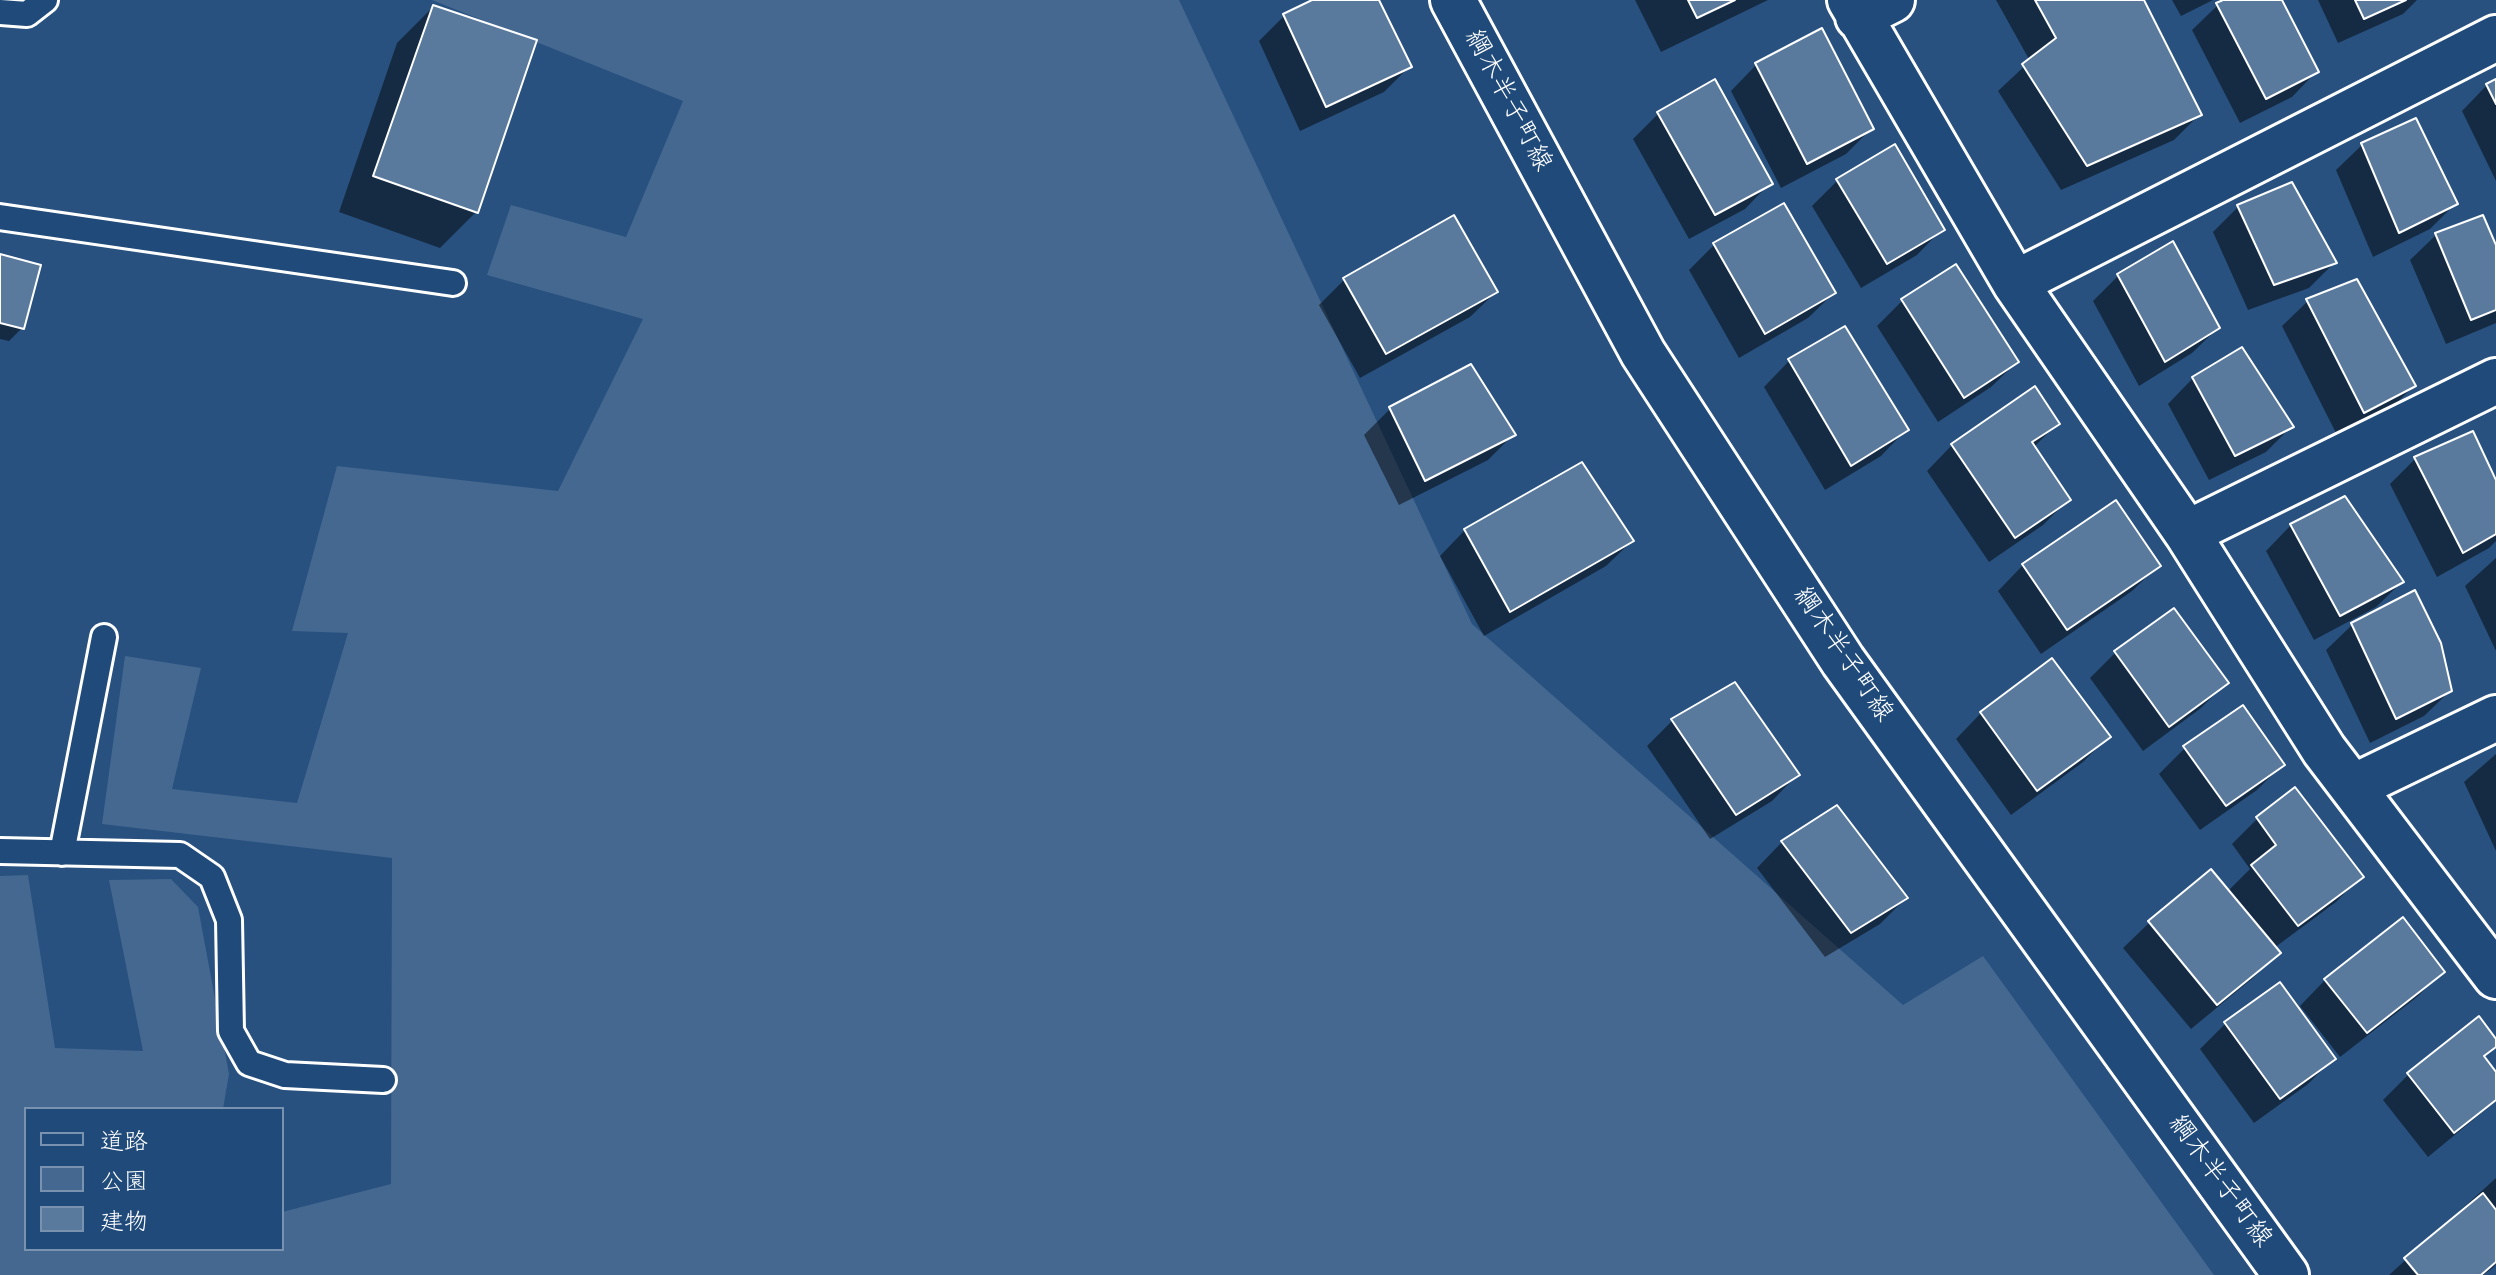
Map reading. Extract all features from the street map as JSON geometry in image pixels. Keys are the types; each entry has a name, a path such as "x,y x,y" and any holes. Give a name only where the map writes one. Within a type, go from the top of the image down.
{"street":[{"name":"綱木半子町線","path":"1453,0 1643,353 1834,648 2286,1275"},
{"path":"1867,6 2015,283 2187,533 2324,750 2496,976"},
{"path":"2015,283 2496,38"},
{"path":"2187,533 2496,381"},
{"path":"2353,787 2496,718"}],"lane":[{"path":"0,12 27,14 45,0"},
{"path":"0,217 453,283"},
{"path":"62,853 104,637"},
{"path":"0,851 180,855 212,877 229,920 231,1031 249,1063 285,1075 383,1080"}],"green space":[{"path":"432,0 1179,0 1472,624 1903,1005 1983,956 2214,1275 0,1275 0,876 28,875 55,1048 143,1051 109,880 171,879 198,907 229,1074 223,1107 24,1107 24,1251 284,1251 284,1211 391,1184 392,858 102,824 125,656 201,668 172,789 297,803 348,633 292,631 337,466 558,491 643,319 487,275 511,205 626,237 683,101"}],"building":[{"path":"1312,0 1379,0 1412,67 1326,107 1283,14"},
{"path":"1688,0 1735,0 1697,18"},
{"path":"2035,0 2144,0 2202,115 2087,166 2022,64 2056,38"},
{"path":"2223,0 2282,0 2319,72 2266,99 2216,3"},
{"path":"2355,0 2406,0 2364,19"},
{"path":"433,5 537,40 478,213 373,176"},
{"path":"1822,28 1874,129 1807,164 1755,63"},
{"path":"1715,79 1773,184 1715,215 1657,112"},
{"path":"2496,79 2496,104 2486,84"},
{"path":"2416,118 2458,204 2399,233 2361,143"},
{"path":"1895,144 1945,230 1887,264 1836,179"},
{"path":"2292,182 2337,263 2274,285 2237,205"},
{"path":"1784,203 1836,293 1765,334 1713,243"},
{"path":"1454,215 1498,292 1386,354 1343,278"},
{"path":"2483,215 2496,245 2496,310 2471,320 2435,233"},
{"path":"2173,241 2220,328 2165,362 2117,274"},
{"path":"0,254 41,265 24,329 0,323"},
{"path":"1956,264 2019,362 1964,398 1901,299"},
{"path":"2357,279 2416,386 2364,413 2306,299"},
{"path":"1845,326 1909,430 1851,466 1788,359"},
{"path":"2242,347 2294,427 2235,456 2192,377"},
{"path":"1471,364 1516,435 1425,481 1389,407"},
{"path":"2035,386 2060,424 2032,442 2071,500 2015,538 1951,444"},
{"path":"2473,431 2496,480 2496,534 2463,553 2414,457"},
{"path":"1582,462 1634,541 1510,612 1464,529"},
{"path":"2345,496 2404,582 2340,616 2290,524"},
{"path":"2116,500 2161,566 2067,630 2022,564"},
{"path":"2415,590 2441,643 2452,691 2396,719 2351,623"},
{"path":"2174,608 2229,683 2169,727 2114,651"},
{"path":"2052,658 2111,737 2037,791 1980,712"},
{"path":"1735,682 1800,775 1736,815 1671,719"},
{"path":"2243,705 2285,765 2226,806 2183,746"},
{"path":"2295,787 2364,877 2298,926 2251,865 2276,845 2256,817"},
{"path":"1837,805 1908,898 1851,933 1781,841"},
{"path":"2211,869 2281,953 2217,1005 2148,921"},
{"path":"2403,917 2445,972 2367,1033 2324,979"},
{"path":"2280,982 2336,1059 2280,1099 2224,1022"},
{"path":"2479,1016 2496,1039 2496,1047 2484,1056 2496,1072 2496,1100 2454,1133 2407,1073"},
{"path":"2483,1193 2496,1210 2496,1262 2481,1275 2418,1275 2404,1258"}]}
